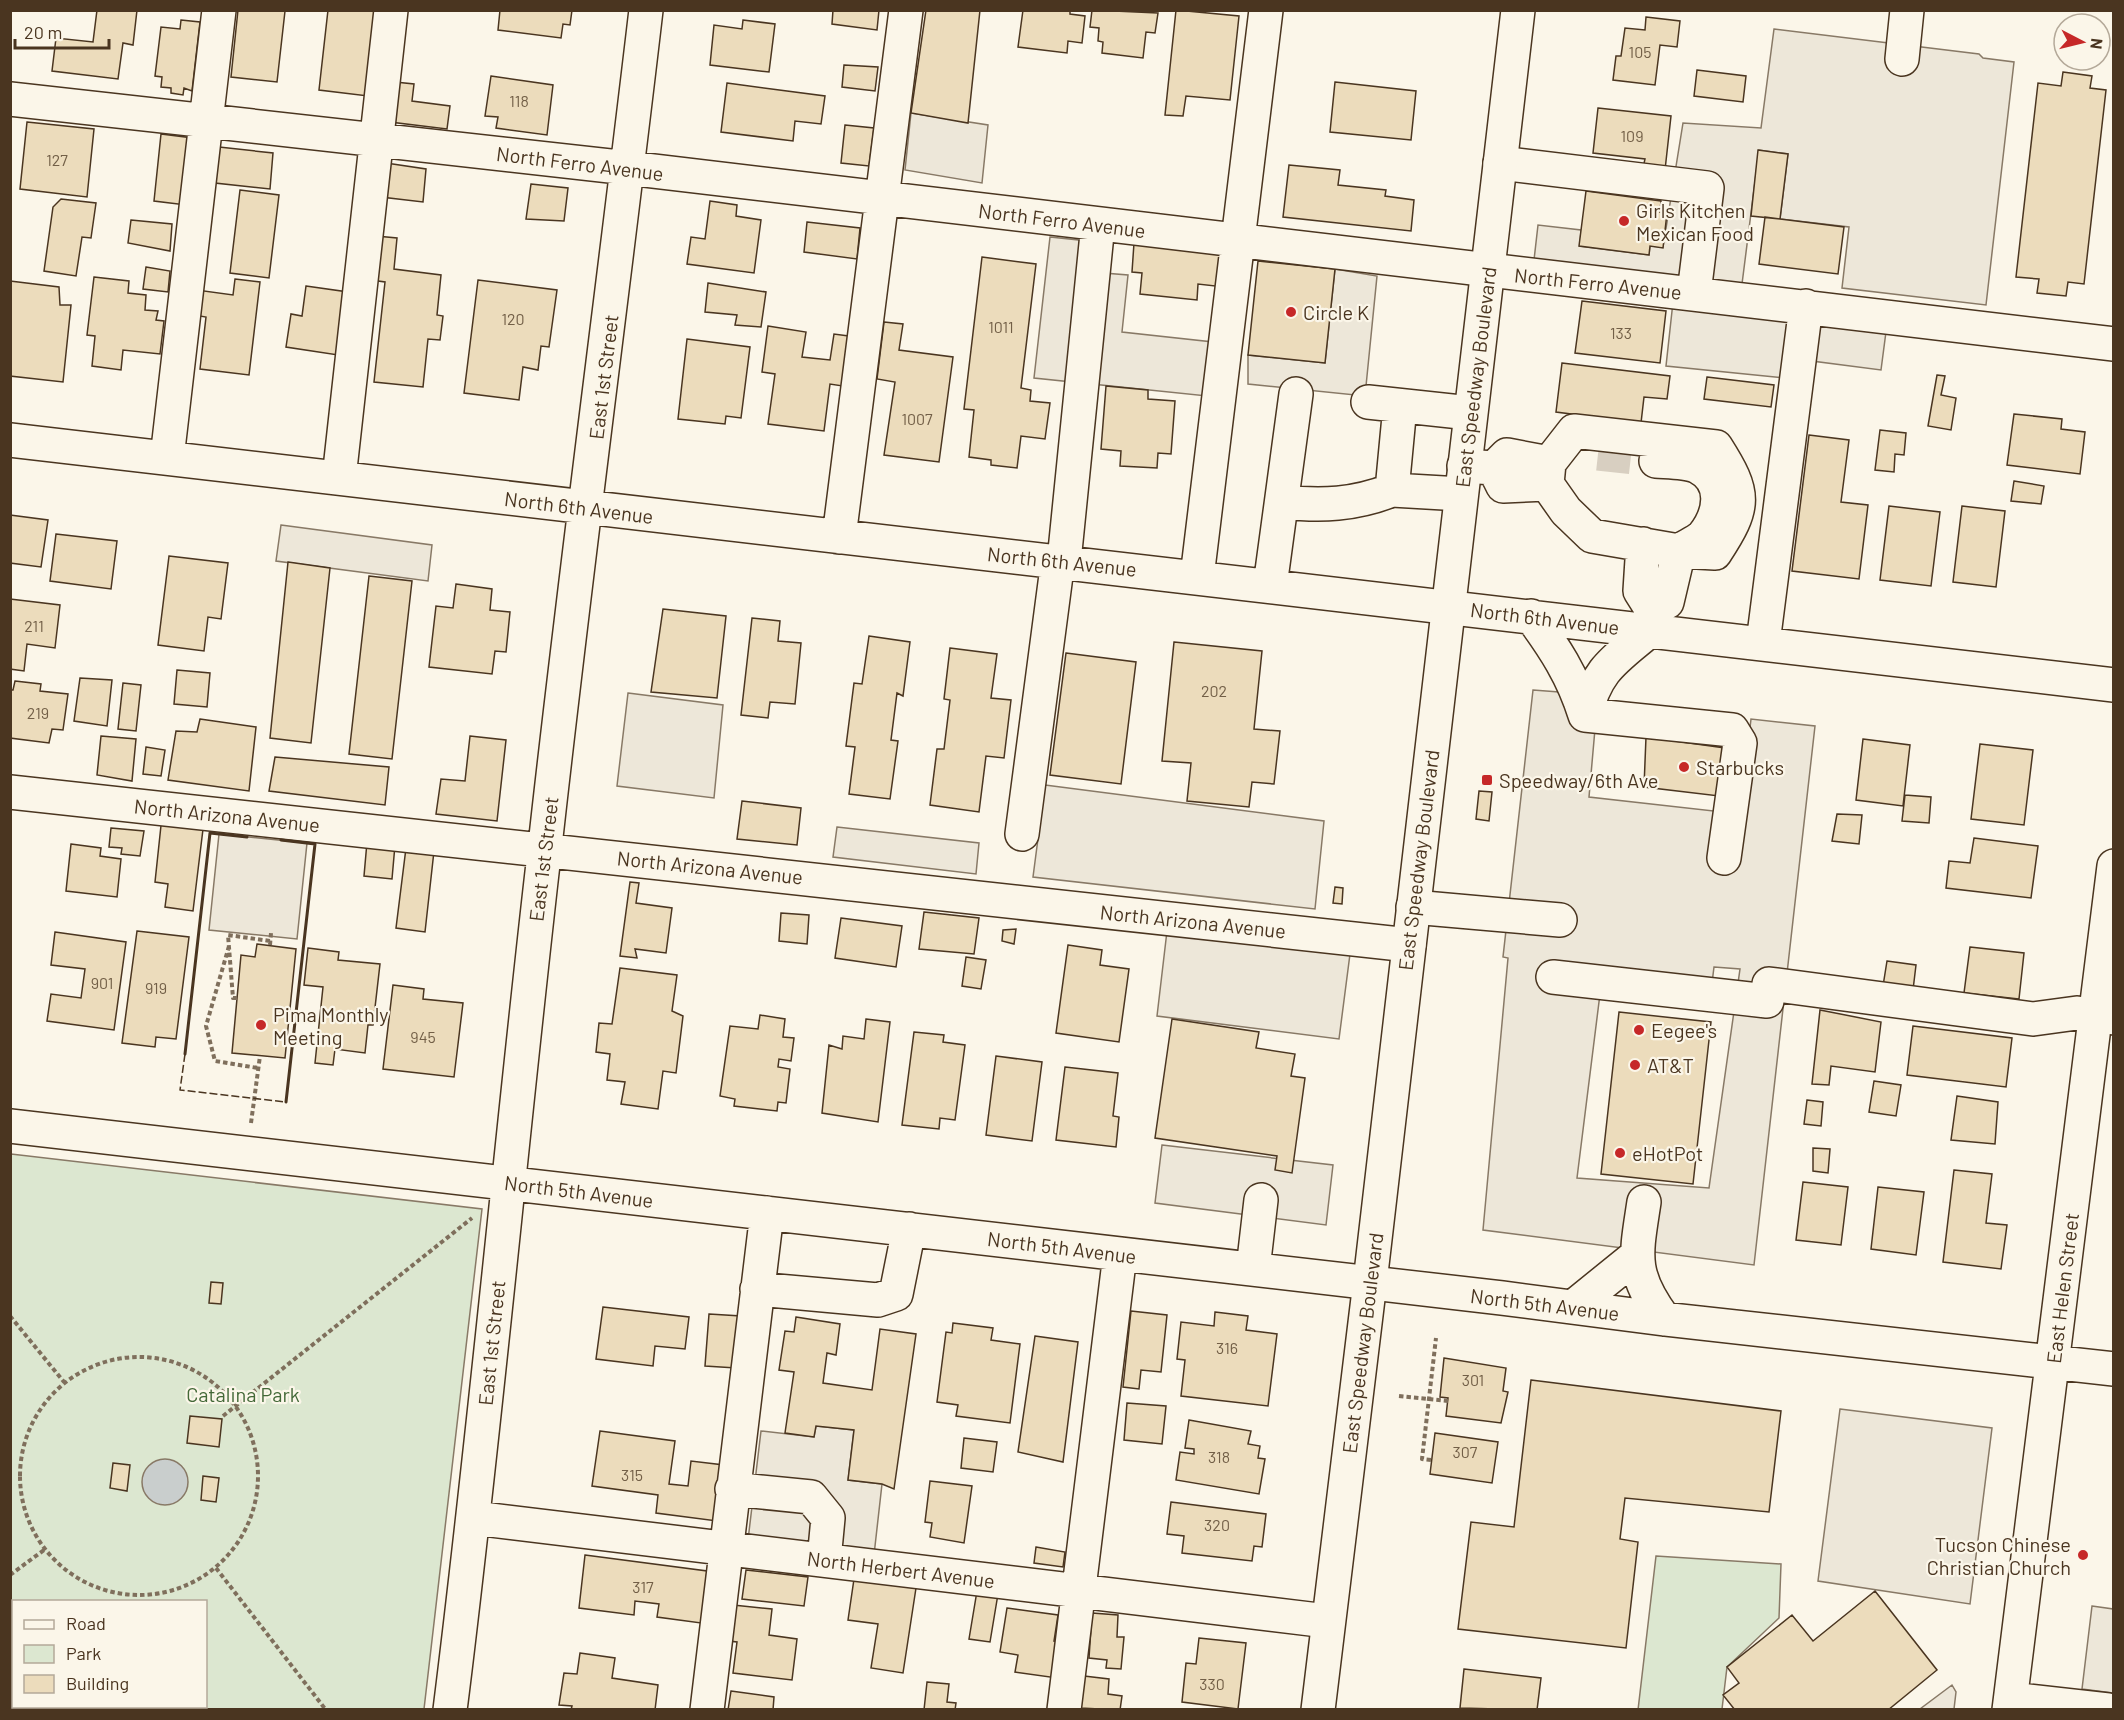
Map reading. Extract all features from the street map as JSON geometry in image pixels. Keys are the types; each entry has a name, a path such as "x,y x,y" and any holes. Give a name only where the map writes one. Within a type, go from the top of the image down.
{"street":[{"path":"167,458 219,10"},
{"path":"339,478 391,10"},
{"name":"East 1st Street","path":"450,1710 474,1518 507,1183 544,849 646,10"},
{"path":"839,537 906,10"},
{"path":"1197,577 1266,10"},
{"name":"East Speedway Boulevard","path":"1318,1710 1449,607 1473,476 1470,413 1518,10"},
{"path":"1902,59 1907,10"},
{"name":"North Ferro Avenue","path":"10,99 628,168 2114,344"},
{"path":"1500,163 1707,188 1694,293"},
{"path":"1022,834 1061,560 1098,224"},
{"path":"1763,643 1806,306"},
{"path":"1270,585 1296,394"},
{"path":"1368,402 1470,413"},
{"path":"1392,490 1401,405"},
{"path":"1282,502 1322,506 1350,504 1392,490 1473,476 1507,455 1548,474 1566,511 1592,536 1679,551 1715,553 1735,522 1738,501 1736,478 1716,447 1574,431"},
{"path":"1548,474 1574,431"},
{"path":"1574,431 1582,452 1598,454"},
{"name":"North 6th Avenue","path":"10,440 1531,616 1651,620 1763,643 2114,685"},
{"path":"1585,715 1590,695 1602,671 1667,602 1679,551 1702,537 1716,514 1719,496 1712,478 1697,466 1652,460"},
{"path":"1643,544 1640,591 1651,620"},
{"path":"1531,616 1561,656 1578,693 1585,715"},
{"path":"1585,715 1732,730 1740,743 1724,858"},
{"name":"North Arizona Avenue","path":"10,792 1409,945"},
{"name":"East Helen Street","path":"2010,1704 2053,1362 2105,1017 2114,866"},
{"path":"1413,907 1560,920"},
{"path":"1552,977 1768,992 2033,1019 2077,1013 2105,1017"},
{"name":"North 5th Avenue","path":"10,1126 1370,1282 1664,1319 2114,1369"},
{"path":"1253,1269 1262,1200"},
{"path":"1644,1202 1636,1256 1640,1276 1650,1300 1664,1319"},
{"path":"706,1710 767,1213"},
{"path":"757,1288 878,1300 896,1294 909,1229"},
{"path":"1064,1710 1120,1254"},
{"path":"1573,1307 1636,1256"},
{"path":"732,1489 811,1497 828,1518 824,1560"},
{"name":"North Herbert Avenue","path":"474,1518 1327,1621"},
{"path":"2010,1704 2108,1710"}],"path":[{"path":"237,998 232,998 228,935 270,943 271,933"},
{"path":"229,946 207,1026 215,1061 258,1068"},
{"path":"248,1152 260,1056"},
{"path":"223,1416 475,1216"},
{"path":"10,1316 64,1382"},
{"path":"1431,1460 1422,1459 1436,1338"},
{"path":"136,1356 174,1361 208,1378 236,1405 252,1437 259,1472 254,1508 240,1541 216,1568 189,1585 168,1592 158,1595 126,1596 94,1588 67,1572 44,1550 26,1517 19,1480 23,1443 39,1409 64,1382 98,1363 136,1356"},
{"path":"1399,1396 1448,1401"},
{"path":"10,1575 44,1550"},
{"path":"216,1568 326,1710"}],"green space":[{"name":"Catalina Park","path":"11,1154 482,1209 424,1709 11,1710"},
{"path":"1656,1556 1781,1564 1779,1618 1727,1667 1722,1709 1638,1710"}],"shaded area":[{"path":"1774,29 1979,54 1983,58 2014,62 1986,305 1842,288 1849,227 1780,219 1788,154 1759,150 1742,284 1534,260 1538,225 1581,230 1580,246 1649,255 1650,246 1663,247 1683,123 1761,128"},
{"path":"911,113 988,125 982,183 905,170"},
{"path":"1050,237 1107,243 1104,273 1128,275 1122,332 1213,342 1207,396 1034,378"},
{"path":"1335,269 1377,276 1365,396 1248,384 1248,355 1325,363"},
{"path":"1673,302 1792,319 1785,378 1666,366"},
{"path":"1814,312 1887,324 1881,370 1812,361"},
{"path":"281,525 432,545 428,581 276,561"},
{"path":"1533,690 1598,695 1589,797 1740,814 1751,719 1815,726 1754,1265 1483,1230 1508,958 1503,957","holes":["1714,967 1740,969 1709,1188 1577,1178 1603,970 1712,983"]},
{"path":"628,693 723,705 714,798 617,786"},
{"path":"1045,785 1324,821 1315,909 1033,877"},
{"path":"837,827 979,843 976,874 833,857"},
{"path":"219,834 307,843 297,939 209,930"},
{"path":"1167,931 1350,954 1339,1039 1157,1016"},
{"path":"1162,1145 1333,1165 1326,1225 1155,1203"},
{"path":"1840,1409 1992,1428 1970,1604 1818,1581"},
{"path":"816,1426 854,1430 848,1480 882,1484 874,1555 748,1540 761,1431 814,1437"},
{"path":"165,1459 181,1466 188,1482 181,1498 165,1505 149,1498 142,1482 149,1466"},
{"path":"2092,1606 2113,1609 2113,1693 2082,1689"},
{"path":"1952,1685 1956,1692 1954,1709 1920,1709"}],"building":[{"path":"97,10 137,10 133,45 123,43 118,79 52,71 56,38 93,42"},
{"path":"238,10 285,11 277,82 231,77"},
{"path":"328,10 377,10 368,96 319,90"},
{"path":"500,10 572,10 570,25 563,24 561,38 498,30"},
{"path":"833,10 879,10 877,30 832,24"},
{"path":"926,10 980,10 968,123 911,113"},
{"path":"1023,10 1070,10 1070,14 1085,16 1082,43 1068,41 1067,53 1018,47"},
{"path":"1092,10 1158,13 1155,33 1146,32 1143,58 1102,53 1103,42 1098,41 1099,28 1090,27"},
{"path":"1176,10 1239,16 1230,100 1186,96 1183,116 1165,115"},
{"path":"1646,17 1680,21 1677,47 1660,45 1655,85 1613,80 1616,56 1621,56 1625,28 1645,30"},
{"path":"181,20 200,22 192,91 184,88 183,95 171,93 171,88 161,87 162,77 155,76 161,27 180,29"},
{"path":"743,20 775,24 769,72 710,65 714,25 742,29"},
{"path":"844,65 878,67 875,91 842,87"},
{"path":"1697,70 1746,76 1743,102 1694,96"},
{"path":"2063,72 2092,76 2090,88 2106,90 2084,284 2068,282 2066,296 2037,293 2039,279 2016,277 2038,83 2061,86"},
{"path":"491,76 553,85 547,135 496,128 498,117 485,116"},
{"path":"395,82 414,84 412,101 450,106 447,129 390,122"},
{"path":"1335,82 1416,91 1411,140 1330,132"},
{"path":"727,83 825,96 821,124 795,121 793,141 721,132"},
{"path":"1598,108 1671,116 1665,170 1643,168 1645,159 1593,153"},
{"path":"27,122 94,129 87,197 20,189"},
{"path":"845,125 874,128 869,166 841,163"},
{"path":"161,134 193,138 186,205 154,201"},
{"path":"219,147 273,153 270,189 215,183"},
{"path":"1758,150 1788,154 1780,219 1751,216"},
{"path":"386,163 426,169 423,202 381,197"},
{"path":"1289,165 1340,170 1338,185 1386,190 1385,196 1414,200 1411,231 1283,217"},
{"path":"531,184 568,188 564,221 526,219"},
{"path":"240,190 279,195 269,278 230,273"},
{"name":"Girls Kitchen Mexican Food","path":"1586,191 1661,201 1660,212 1667,213 1663,248 1650,246 1649,255 1579,246"},
{"path":"61,199 96,203 91,238 82,237 76,276 44,271 53,207"},
{"path":"710,201 737,205 736,216 761,220 754,273 687,264 691,237 705,239"},
{"path":"1765,217 1844,227 1838,274 1759,264"},
{"path":"131,220 172,224 170,251 128,243"},
{"path":"807,222 860,228 857,259 804,252"},
{"path":"376,236 397,238 394,269 441,275 437,315 443,316 440,340 428,339 423,387 374,382 385,282 371,280"},
{"path":"1134,243 1227,252 1224,287 1198,284 1197,300 1140,294 1142,273 1132,272"},
{"path":"982,257 1036,264 1021,388 1031,390 1030,401 1050,403 1045,439 1021,436 1017,468 991,465 991,460 969,457 974,410 964,409"},
{"name":"Circle K","path":"1258,261 1335,269 1325,363 1248,355"},
{"path":"146,267 170,271 168,292 143,289"},
{"path":"94,277 129,281 128,293 146,295 145,310 158,311 156,320 164,321 160,354 123,350 121,370 92,366 95,336 87,335"},
{"path":"235,279 260,282 249,375 200,369 206,317 194,315 197,290 233,295"},
{"path":"478,280 557,290 549,347 541,346 538,370 523,367 519,400 464,393"},
{"path":"10,281 59,287 60,305 71,305 63,382 10,376"},
{"path":"708,283 766,292 761,327 735,325 737,315 705,312"},
{"path":"306,286 348,292 338,355 286,347 291,314 302,316"},
{"path":"1582,301 1666,311 1660,363 1575,353"},
{"path":"884,322 903,324 899,350 953,357 939,462 884,455 895,382 877,379"},
{"path":"768,326 806,332 802,357 830,360 834,334 856,337 849,387 830,384 824,431 768,424 775,374 762,372"},
{"path":"687,339 750,347 741,418 726,416 725,424 678,419"},
{"path":"1562,363 1670,376 1667,399 1644,397 1641,423 1556,412"},
{"path":"1937,375 1945,376 1941,395 1956,398 1951,430 1928,426"},
{"path":"1707,377 1774,385 1771,407 1704,399"},
{"path":"1106,386 1148,390 1148,399 1175,401 1171,454 1158,453 1157,468 1120,466 1121,451 1101,449"},
{"path":"2014,414 2062,419 2061,429 2085,432 2080,474 2007,465"},
{"path":"1880,430 1906,433 1904,455 1895,454 1894,472 1875,470"},
{"path":"1809,435 1849,440 1841,502 1868,505 1859,579 1792,571"},
{"path":"2014,481 2044,486 2041,504 2011,501"},
{"path":"1889,506 1940,512 1931,586 1880,580"},
{"path":"1962,506 2005,511 1996,587 1953,582"},
{"path":"10,515 48,520 41,567 10,563"},
{"path":"56,534 117,541 111,589 50,581"},
{"path":"169,556 228,563 221,619 208,617 204,651 158,645"},
{"path":"288,562 330,568 311,743 270,738"},
{"path":"369,576 412,581 392,759 349,754"},
{"path":"456,584 492,589 490,610 510,612 506,652 495,651 492,674 429,667 436,606 453,608"},
{"path":"10,599 60,605 55,648 27,644 24,671 10,669"},
{"path":"663,609 726,616 717,698 651,692"},
{"path":"752,618 780,621 778,641 801,643 795,704 770,702 768,718 741,715"},
{"path":"869,636 910,642 903,696 897,693 891,740 898,741 890,799 849,794 855,747 846,746 854,683 862,684"},
{"path":"1174,642 1262,651 1254,729 1280,731 1274,784 1252,782 1249,807 1187,801 1191,763 1162,761"},
{"path":"950,648 997,654 991,698 1011,700 1004,758 986,756 979,812 930,805 937,749 944,749 950,700 944,699"},
{"path":"1066,653 1136,662 1121,784 1050,775"},
{"path":"177,670 210,673 207,707 174,704"},
{"path":"80,678 112,680 107,726 74,721"},
{"path":"15,681 41,684 40,691 68,694 63,730 52,729 49,743 10,738 10,690 13,690"},
{"path":"123,683 141,685 136,731 118,729"},
{"path":"200,719 256,727 249,791 168,780 176,731 197,732"},
{"path":"101,736 136,739 132,781 97,775"},
{"path":"470,736 506,740 497,821 436,814 441,779 465,781"},
{"name":"Starbucks","path":"1646,737 1725,748 1719,796 1644,787"},
{"path":"1863,739 1910,745 1903,806 1856,800"},
{"path":"1980,744 2033,750 2024,825 1971,819"},
{"path":"146,747 165,750 161,776 143,774"},
{"path":"275,757 389,767 385,805 269,791"},
{"path":"1479,791 1492,792 1489,821 1476,819"},
{"path":"1905,795 1931,797 1929,823 1902,821"},
{"path":"742,801 801,808 797,845 737,839"},
{"path":"1837,814 1862,815 1859,844 1832,841"},
{"path":"162,816 204,821 193,911 165,907 168,884 155,882"},
{"path":"111,828 144,831 140,856 121,854 122,848 109,847"},
{"path":"1974,838 2038,846 2031,898 1946,888 1949,861 1970,863"},
{"path":"367,842 395,845 392,879 364,876"},
{"path":"71,844 101,848 100,856 121,859 117,897 66,891"},
{"path":"406,848 434,851 425,932 396,928"},
{"path":"630,882 639,883 636,903 672,908 666,953 635,949 637,958 620,956"},
{"path":"1335,887 1343,888 1342,904 1333,903"},
{"path":"924,912 979,918 974,954 919,949"},
{"path":"781,913 809,915 807,944 779,941"},
{"path":"841,918 902,926 896,967 835,958"},
{"path":"1016,929 1014,944 1002,941 1003,930"},
{"path":"137,931 189,937 176,1039 156,1037 155,1047 122,1043"},
{"path":"55,932 126,942 114,1030 47,1021 51,994 81,998 85,969 51,965"},
{"name":"Pima Monthly Meeting","path":"257,944 296,949 285,1058 232,1053 241,955 255,957"},
{"path":"1068,945 1102,950 1100,965 1129,969 1119,1042 1056,1033"},
{"path":"1970,947 2024,953 2019,999 1964,993"},
{"path":"308,948 339,952 338,960 380,964 373,1025 368,1025 365,1053 335,1049 333,1065 315,1063 323,987 304,985"},
{"path":"966,957 986,960 981,989 962,986"},
{"path":"1887,961 1916,965 1913,990 1883,986"},
{"path":"620,968 677,975 672,1011 683,1016 676,1073 663,1071 658,1109 621,1104 625,1082 607,1080 610,1054 596,1052 599,1023 612,1024"},
{"path":"393,985 424,989 423,999 463,1003 454,1077 383,1069"},
{"path":"1820,1010 1881,1022 1875,1072 1831,1066 1829,1085 1812,1084"},
{"path":"1619,1012 1711,1022 1693,1184 1601,1174"},
{"path":"760,1015 785,1019 783,1037 794,1038 791,1061 779,1059 778,1067 790,1069 786,1103 778,1102 777,1111 734,1106 735,1099 720,1096 730,1026 758,1029"},
{"path":"866,1019 890,1022 878,1122 822,1113 829,1045 842,1049 843,1036 864,1039"},
{"path":"1172,1019 1259,1032 1256,1048 1295,1054 1291,1076 1305,1078 1292,1173 1275,1170 1277,1156 1155,1138"},
{"path":"1913,1026 2012,1038 2006,1087 1907,1075"},
{"path":"914,1032 944,1035 943,1042 965,1045 955,1120 940,1118 939,1129 902,1125"},
{"path":"996,1056 1042,1062 1032,1141 986,1135"},
{"path":"1065,1067 1118,1073 1113,1116 1119,1117 1116,1147 1056,1140"},
{"path":"1874,1081 1901,1085 1896,1116 1869,1112"},
{"path":"1957,1096 1998,1102 1995,1144 1951,1140"},
{"path":"1807,1100 1823,1102 1821,1126 1804,1124"},
{"path":"1813,1148 1830,1149 1828,1173 1813,1171"},
{"path":"1954,1170 1992,1174 1986,1223 2007,1225 2001,1269 1943,1262"},
{"path":"1803,1182 1848,1187 1841,1245 1796,1240"},
{"path":"1878,1187 1924,1192 1916,1255 1871,1249"},
{"path":"211,1282 223,1283 221,1304 209,1303"},
{"path":"603,1307 689,1317 685,1349 655,1346 653,1366 596,1359"},
{"path":"1131,1311 1167,1315 1161,1372 1141,1370 1139,1389 1123,1387"},
{"path":"1215,1312 1248,1316 1246,1330 1277,1334 1268,1406 1181,1396 1185,1360 1177,1359 1181,1322 1214,1326"},
{"path":"709,1314 741,1316 736,1368 705,1366"},
{"path":"796,1317 840,1324 836,1355 827,1353 823,1383 872,1390 880,1329 916,1334 894,1489 882,1484 848,1480 854,1430 816,1426 814,1437 785,1433 794,1372 779,1370 785,1331 794,1332"},
{"path":"953,1323 993,1328 991,1340 1020,1344 1010,1423 956,1416 958,1405 937,1402 946,1332 952,1333"},
{"path":"1035,1336 1078,1342 1063,1462 1018,1452"},
{"path":"1444,1358 1506,1368 1503,1391 1508,1392 1501,1423 1446,1416 1448,1398 1440,1397"},
{"path":"1531,1380 1781,1411 1769,1512 1625,1498 1620,1539 1638,1542 1626,1648 1458,1629 1471,1522 1514,1527"},
{"path":"1127,1403 1166,1406 1162,1444 1124,1440"},
{"path":"190,1416 222,1419 219,1447 187,1443"},
{"path":"1189,1420 1251,1431 1248,1444 1260,1446 1258,1458 1265,1459 1259,1494 1176,1480 1180,1452 1194,1454 1194,1449 1185,1448"},
{"path":"600,1431 675,1441 669,1484 688,1486 691,1461 724,1465 717,1521 656,1513 658,1495 592,1486"},
{"path":"1435,1433 1498,1442 1492,1483 1430,1474"},
{"path":"964,1438 997,1442 993,1472 961,1468"},
{"path":"113,1463 130,1465 127,1491 110,1488"},
{"path":"203,1476 219,1478 216,1502 201,1500"},
{"path":"930,1481 972,1486 964,1543 930,1537 932,1523 925,1522"},
{"path":"1171,1502 1266,1514 1262,1547 1254,1546 1252,1561 1182,1553 1184,1536 1167,1534"},
{"path":"1036,1547 1065,1552 1063,1567 1034,1563"},
{"path":"585,1555 707,1571 701,1623 657,1617 659,1604 635,1601 634,1615 579,1608"},
{"path":"746,1570 808,1577 804,1606 742,1599"},
{"path":"854,1579 916,1588 903,1673 871,1668 878,1624 848,1620"},
{"path":"977,1591 998,1594 990,1642 969,1639"},
{"path":"1875,1591 1937,1670 1888,1710 1735,1710 1723,1695 1739,1683 1727,1667 1792,1615 1813,1641"},
{"path":"733,1605 772,1609 769,1635 797,1639 792,1680 733,1673 737,1642 729,1641"},
{"path":"1007,1608 1058,1615 1054,1641 1062,1642 1057,1678 1015,1672 1018,1655 1000,1652"},
{"path":"1092,1613 1118,1615 1117,1637 1124,1637 1121,1669 1106,1668 1107,1660 1089,1658"},
{"path":"1199,1638 1246,1643 1238,1709 1182,1702 1186,1663 1196,1664"},
{"path":"580,1653 615,1658 612,1678 658,1685 655,1710 571,1710 572,1706 559,1705 564,1673 577,1674"},
{"path":"1464,1669 1541,1678 1537,1710 1460,1708"},
{"path":"1084,1676 1109,1679 1108,1694 1122,1696 1120,1710 1080,1708"},
{"path":"927,1682 949,1684 947,1702 956,1703 955,1710 924,1710"},
{"path":"731,1691 774,1697 773,1710 728,1710"}],"tunnel":[{"path":"1598,454 1652,460"}],"fence":[{"path":"185,1054 180,1090 286,1102"}],"wall":[{"path":"185,1054 210,833 247,837"},
{"path":"281,840 315,844 286,1102"}],"place":[{"name":"Girls Kitchen Mexican Food","path":"1624,221"},
{"name":"Circle K","path":"1291,312"},
{"name":"Starbucks","path":"1684,767"},
{"name":"Speedway/6th Ave","path":"1487,780"},
{"name":"Pima Monthly Meeting","path":"261,1025"},
{"name":"Eegee's","path":"1639,1030"},
{"name":"AT&T","path":"1635,1065"},
{"name":"eHotPot","path":"1620,1153"},
{"name":"Tucson Chinese Christian Church","path":"2083,1555"}]}
